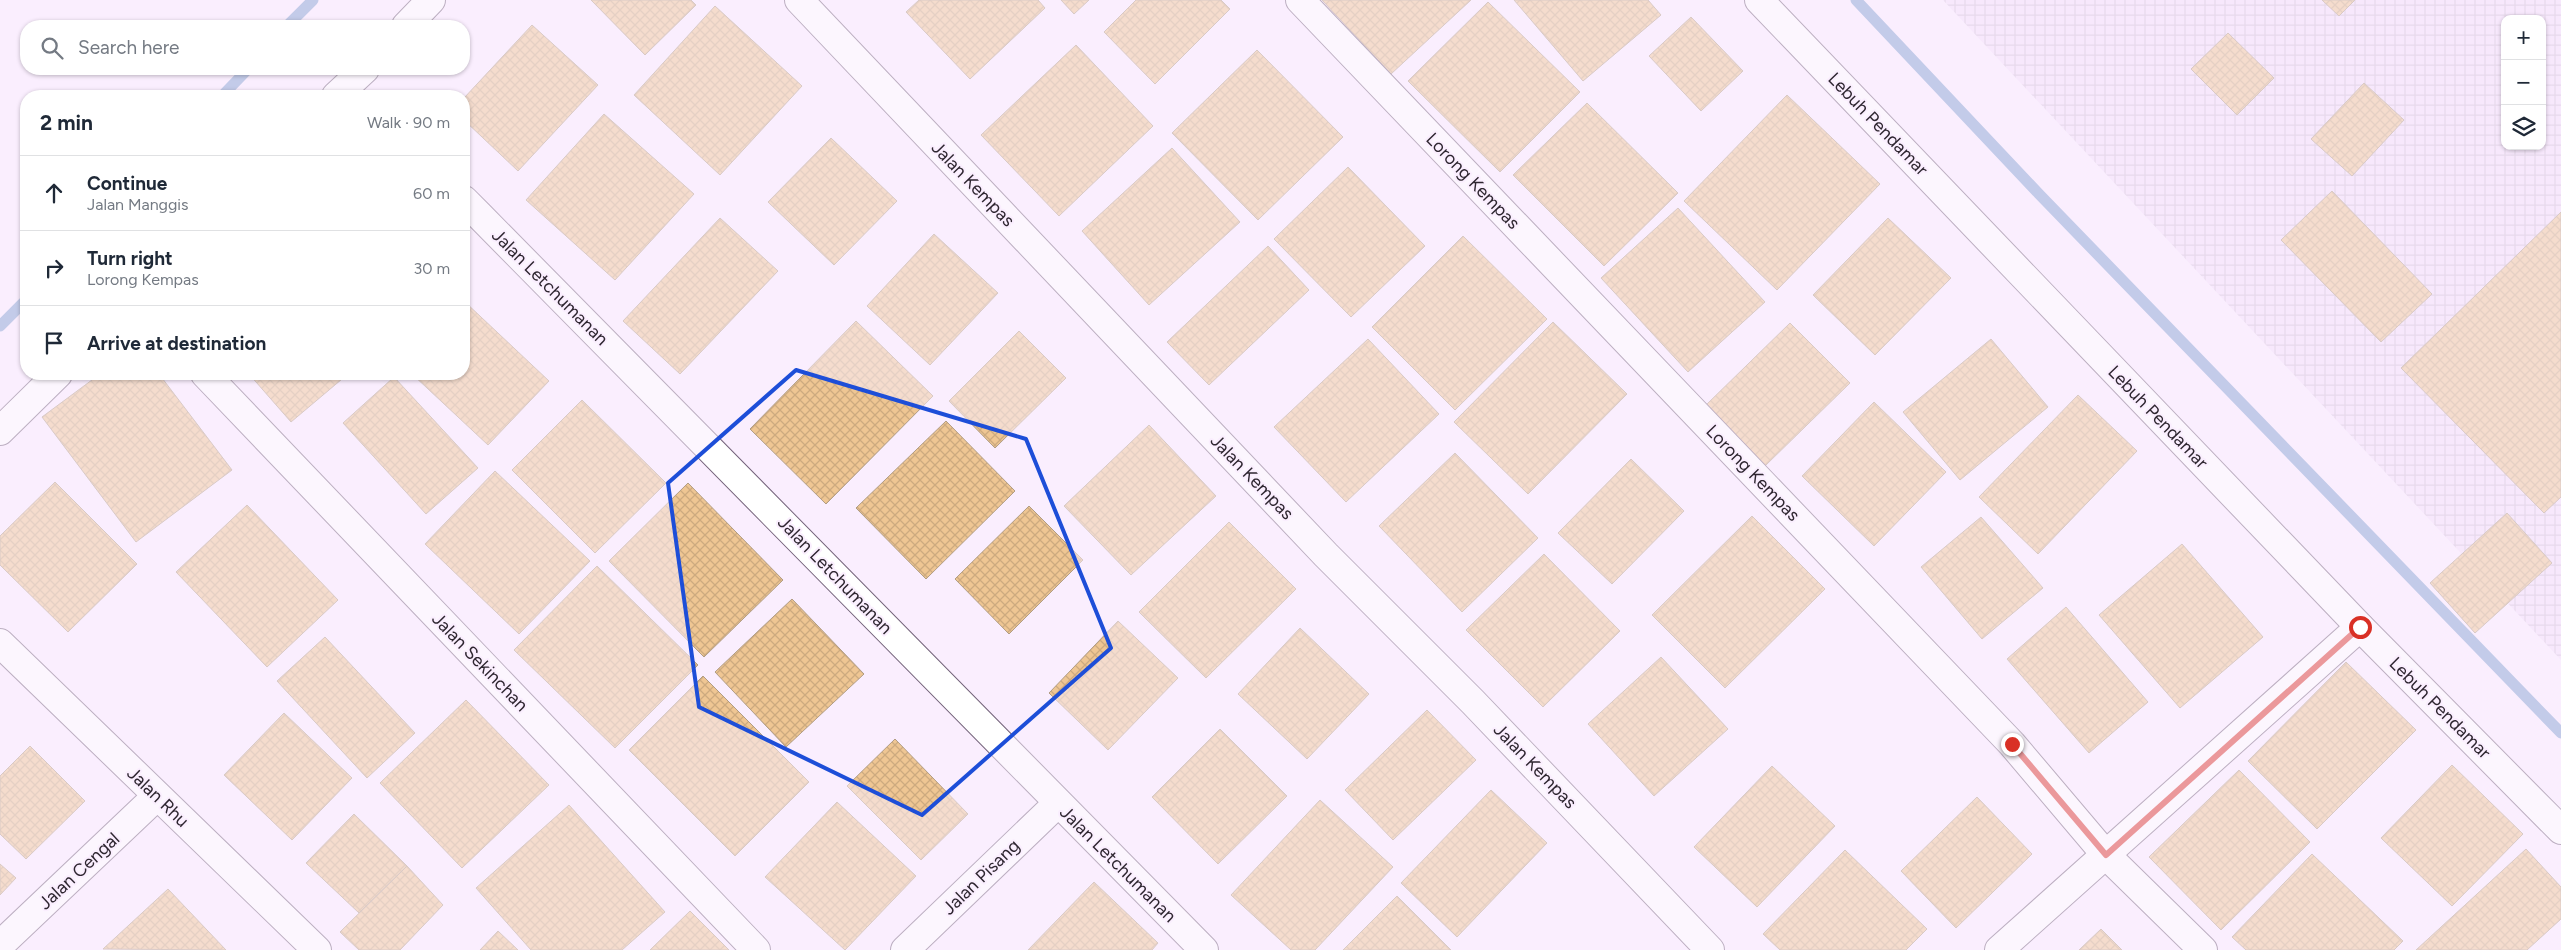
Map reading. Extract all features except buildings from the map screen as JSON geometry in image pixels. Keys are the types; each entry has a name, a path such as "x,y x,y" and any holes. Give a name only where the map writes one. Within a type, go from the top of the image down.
{"street":[{"path":"412,20 431,0"},
{"name":"Jalan Kempas","path":"799,0 1326,555 1473,702 1710,950"},
{"name":"Lorong Kempas","path":"1300,0 2012,744 2106,855 2203,950"},
{"name":"Lebuh Pendamar","path":"1759,0 2360,627 2561,830"},
{"name":"Jalan Letchumanan","path":"470,206 1204,950"},
{"path":"0,432 52,380"},
{"name":"Jalan Sekinchan","path":"211,380 756,950"},
{"path":"1999,950 2360,627"},
{"name":"Jalan Rhu","path":"0,643 317,950"},
{"name":"Jalan Cengal","path":"0,945 157,796"},
{"name":"Jalan Pisang","path":"905,950 1058,803"}],"highlighted area":[{"path":"796,370 1026,439 1111,648 922,815 699,707 668,483"}],"shaded area":[{"path":"1943,0 2561,0 2561,660"}],"waterway":[{"path":"293,20 313,0"},
{"path":"1856,0 2039,194 2561,733"},
{"path":"228,90 242,75"},
{"path":"0,326 20,306"}],"route":[{"path":"2012,744 2106,855 2360,627"}]}
